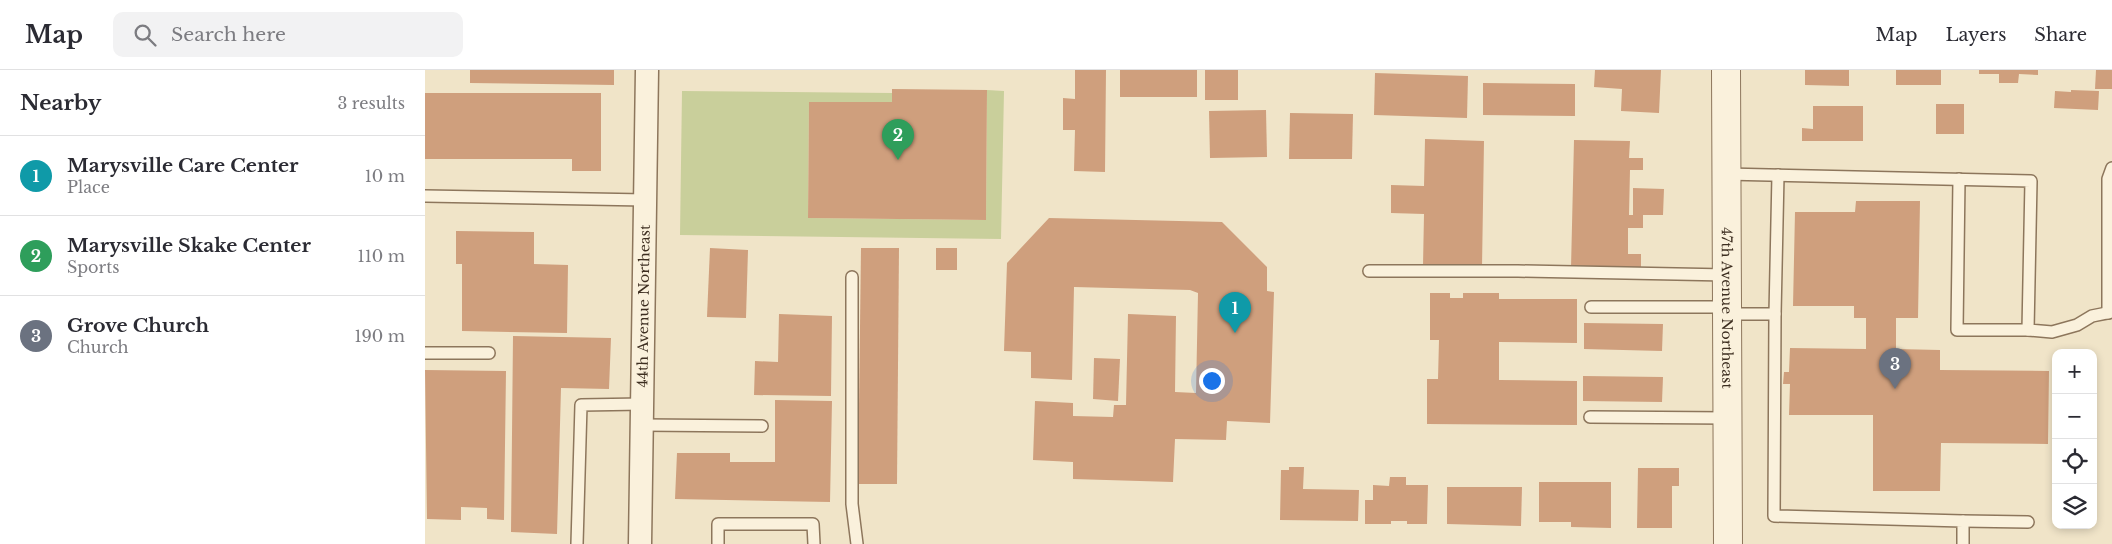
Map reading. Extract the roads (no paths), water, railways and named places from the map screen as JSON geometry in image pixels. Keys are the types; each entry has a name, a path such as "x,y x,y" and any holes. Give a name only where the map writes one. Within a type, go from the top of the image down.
{"street":[{"name":"44th Avenue Northeast","path":"640,544 647,70"},
{"name":"47th Avenue Northeast","path":"1726,70 1728,544"}],"lane":[{"path":"1959,179 1957,330 2029,330 2052,332 2077,325 2093,316 2110,312 2108,179 2112,168"},
{"path":"1727,174 2031,181 2029,330"},
{"path":"1778,175 1774,516 2028,522"},
{"path":"425,196 645,200"},
{"path":"1369,272 1518,271 1727,276"},
{"path":"853,277 853,504 857,544"},
{"path":"1591,307 1727,310 1775,314"},
{"path":"425,353 489,353"},
{"path":"577,544 581,406 762,426"},
{"path":"1590,417 1727,418"},
{"path":"1963,521 1963,544"},
{"path":"718,544 718,524 813,524 814,544"}],"place":[{"name":"Marysville Skake Center","path":"898,160"},
{"name":"Marysville Care Center","path":"1235,333"},
{"name":"Grove Church","path":"1895,389"}]}
